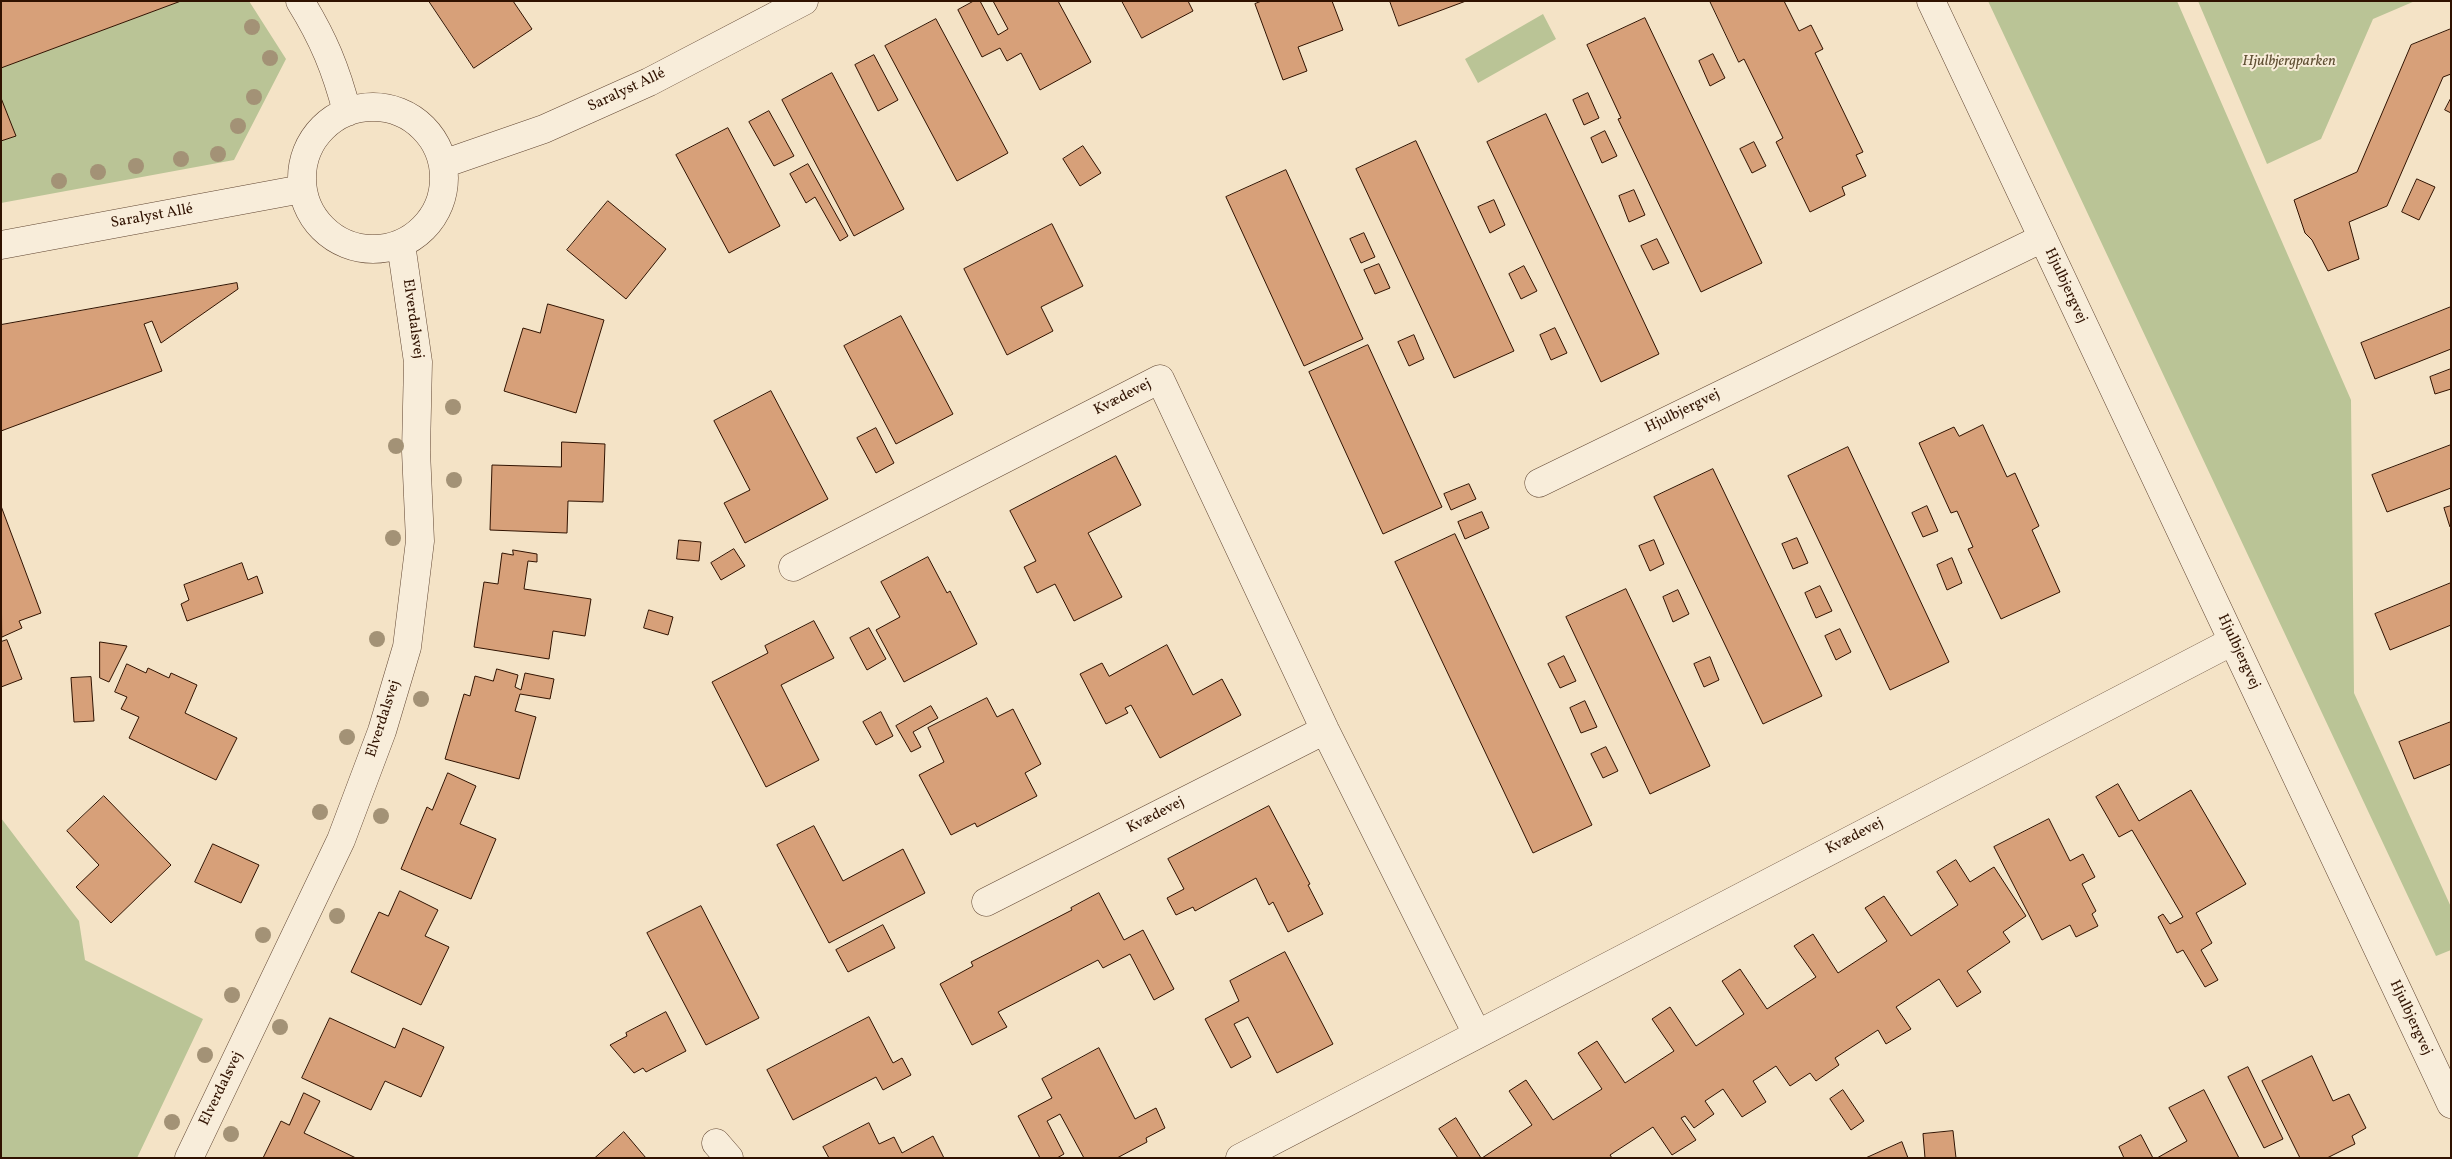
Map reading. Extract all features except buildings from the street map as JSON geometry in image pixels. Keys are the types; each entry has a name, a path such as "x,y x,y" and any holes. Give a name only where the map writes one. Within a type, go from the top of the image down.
{"street":[{"path":"300,1 320,32 333,64 347,112"},
{"name":"Saralyst Allé","path":"443,164 544,129 649,82 804,1"},
{"name":"Hjulbjergvej","path":"1931,1 2233,641 2442,1061 2451,1104"},
{"path":"371,107 396,110 417,122 434,141 443,164 444,188 436,211 421,231 401,244 375,250 350,245 327,233 311,213 302,189 302,169 307,151 316,134 330,121 347,112 371,107"},
{"name":"Saralyst Allé","path":"1,244 302,189"},
{"name":"Hjulbjergvej","path":"1540,482 2043,238"},
{"name":"Elverdalsvej","path":"189,1158 342,840 382,731 407,646 420,541 416,451 418,362 401,244"},
{"name":"Kvædevej","path":"793,567 1160,379 1326,730 1477,1034"},
{"name":"Kvædevej","path":"1240,1158 2233,641"},
{"name":"Kvædevej","path":"986,902 1326,730"}],"green space":[{"path":"181,1 249,1 286,59 234,160 1,203 1,141 15,136 1,98 1,68"},
{"path":"1988,1 2177,1 2351,400 2354,693 2451,907 2451,950 2436,956"},
{"name":"Hjulbjergparken","path":"2198,1 2415,1 2373,19 2321,139 2267,164"},
{"path":"1543,14 1556,39 1478,83 1465,59"},
{"path":"1,818 79,921 85,960 203,1019 137,1158 1,1158"}]}
